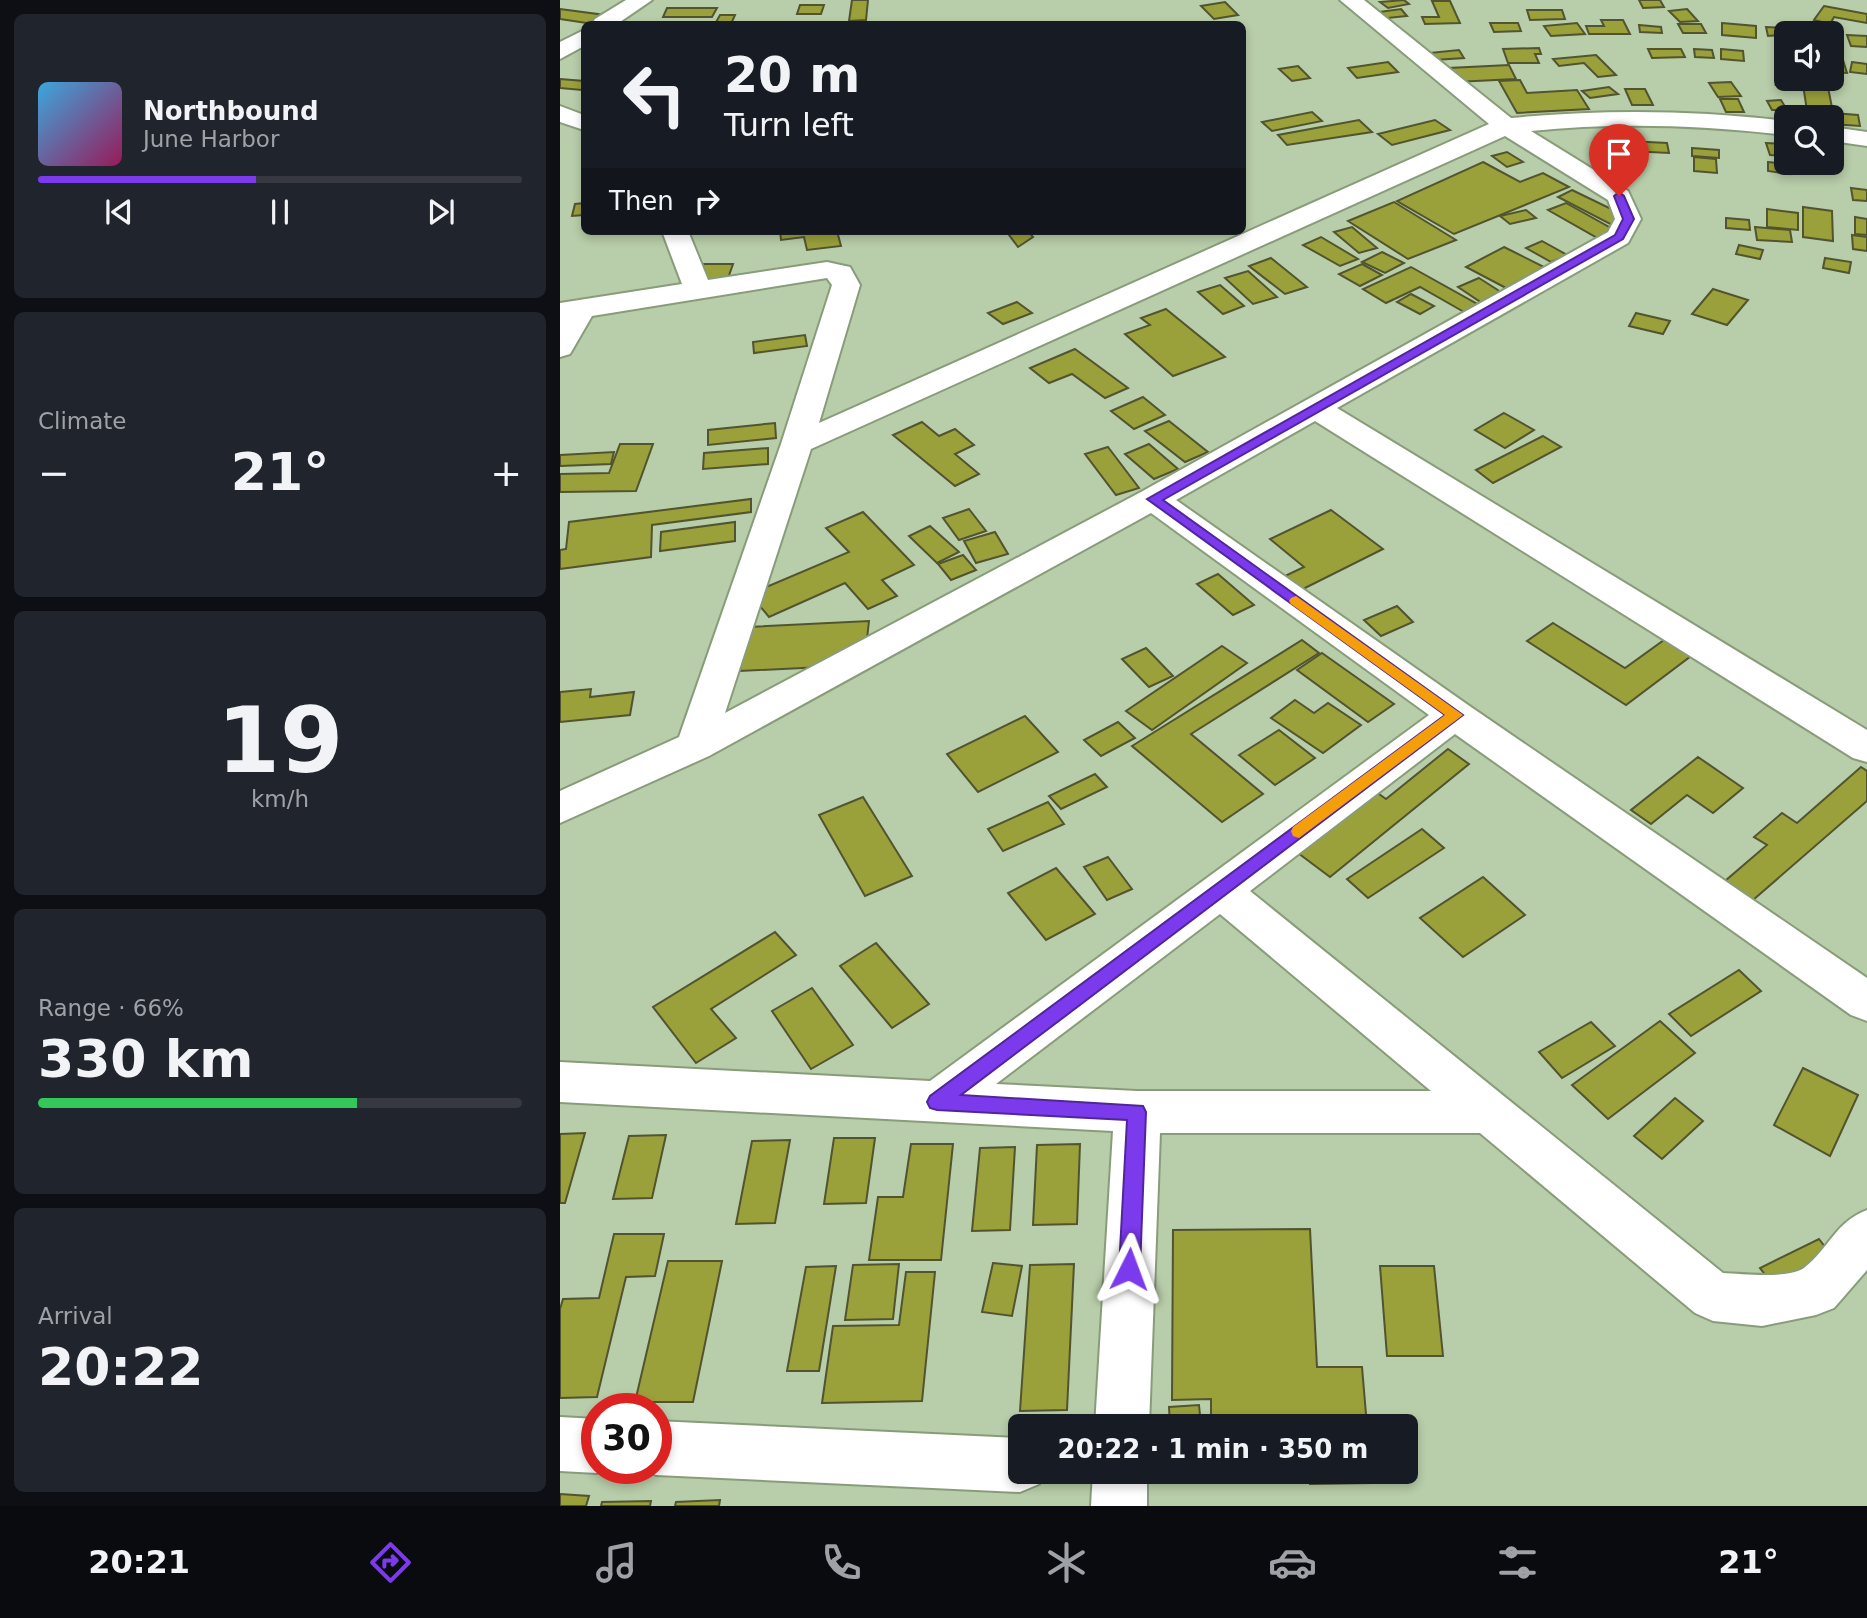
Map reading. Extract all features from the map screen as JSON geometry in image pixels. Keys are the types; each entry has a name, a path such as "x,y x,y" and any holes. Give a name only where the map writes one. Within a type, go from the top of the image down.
{"street":[{"path":"608,21 641,0"},
{"path":"560,808 695,746 1153,499 1619,237 1628,219 1619,196 1506,126 1351,0"},
{"path":"560,52 581,39"},
{"path":"560,113 581,122"},
{"path":"797,444 1506,126 1579,117 1644,116 1721,119 1774,126"},
{"path":"1844,136 1867,139"},
{"path":"677,235 698,290"},
{"path":"560,348 571,310 827,270 840,274 846,285 797,444 695,746"},
{"path":"1315,408 1867,747"},
{"path":"1153,499 1455,715 1867,1002"},
{"path":"937,1102 1455,715"},
{"path":"1220,890 1713,1296 1762,1301 1816,1291 1867,1233"},
{"path":"560,1082 1137,1112 1489,1112"},
{"path":"1123,1414 1137,1112"},
{"path":"560,1444 581,1445"},
{"path":"672,1449 1008,1464"},
{"path":"1119,1506 1120,1484"}],"building":[{"path":"852,0 868,0 866,20 849,21"},
{"path":"1404,0 1409,4 1388,8 1380,2"},
{"path":"1639,0 1660,0 1664,7 1643,8"},
{"path":"1432,1 1450,1 1460,23 1425,24 1422,17 1439,17"},
{"path":"1225,2 1238,15 1214,19 1201,6"},
{"path":"800,5 824,5 821,14 797,14"},
{"path":"1824,6 1867,14 1867,23 1834,17 1832,21 1814,20"},
{"path":"667,8 717,8 712,17 663,17"},
{"path":"560,9 605,15 597,21 560,19"},
{"path":"1401,9 1407,16 1378,19 1372,13"},
{"path":"1687,9 1698,21 1680,22 1669,11"},
{"path":"1527,10 1562,10 1565,19 1530,20"},
{"path":"720,15 735,15 732,21 717,21"},
{"path":"1601,20 1623,20 1630,34 1589,34 1586,26 1604,26"},
{"path":"1490,23 1518,23 1521,31 1494,32"},
{"path":"1577,23 1585,34 1551,36 1544,26"},
{"path":"1722,23 1756,26 1756,38 1722,35"},
{"path":"1678,24 1701,24 1706,33 1683,33"},
{"path":"1639,25 1661,27 1662,33 1640,32"},
{"path":"1766,27 1774,27 1774,36 1768,36"},
{"path":"1847,35 1867,36 1867,47 1851,46"},
{"path":"1539,48 1541,54 1535,54 1539,63 1508,63 1503,49"},
{"path":"1648,49 1681,49 1685,57 1652,58"},
{"path":"1694,49 1712,50 1714,58 1695,57"},
{"path":"1721,49 1743,51 1744,61 1721,59"},
{"path":"1459,50 1464,58 1434,60 1429,53"},
{"path":"1596,55 1616,75 1598,77 1584,63 1559,66 1553,59"},
{"path":"1388,62 1398,72 1357,78 1348,68"},
{"path":"1852,62 1867,64 1867,74 1850,72"},
{"path":"1509,65 1516,79 1455,82 1449,68"},
{"path":"1298,66 1310,78 1292,81 1279,69"},
{"path":"560,79 581,81 581,90 560,88"},
{"path":"1520,80 1527,93 1577,90 1589,109 1517,113 1499,81"},
{"path":"1731,82 1741,96 1718,97 1709,83"},
{"path":"1609,87 1618,94 1590,98 1582,91"},
{"path":"1625,89 1645,89 1653,105 1632,105"},
{"path":"1804,91 1829,91 1831,105 1806,105"},
{"path":"1720,99 1738,99 1744,112 1726,112"},
{"path":"1781,100 1784,105 1774,105 1772,110 1767,101"},
{"path":"1312,112 1322,121 1272,131 1262,122"},
{"path":"1844,114 1858,115 1860,126 1844,125"},
{"path":"1359,120 1372,132 1287,145 1278,135"},
{"path":"1435,120 1450,130 1392,145 1378,134"},
{"path":"1628,141 1667,143 1669,153 1629,151"},
{"path":"1766,143 1774,143 1774,155 1770,155"},
{"path":"1692,148 1719,150 1719,158 1692,156"},
{"path":"1507,152 1523,162 1507,167 1492,156"},
{"path":"1694,157 1716,159 1717,173 1694,171"},
{"path":"1483,162 1520,182 1543,173 1569,187 1454,234 1397,201"},
{"path":"1768,162 1774,163 1774,172 1768,171"},
{"path":"1851,188 1867,190 1867,201 1853,200"},
{"path":"1572,190 1632,219 1616,227 1558,197"},
{"path":"1394,202 1456,240 1408,259 1348,221"},
{"path":"581,203 581,215 572,216 575,204"},
{"path":"1566,203 1618,232 1601,240 1548,210"},
{"path":"1803,207 1832,211 1833,241 1803,237"},
{"path":"1767,209 1798,213 1798,230 1767,227"},
{"path":"1526,210 1536,218 1510,224 1500,216"},
{"path":"1855,217 1867,219 1867,235 1855,234"},
{"path":"1726,218 1749,220 1750,230 1726,228"},
{"path":"1352,227 1377,248 1359,253 1334,232"},
{"path":"1755,227 1790,230 1792,242 1757,240"},
{"path":"780,235 838,235 841,246 807,250 804,237 781,240"},
{"path":"1009,235 1033,237 1018,247"},
{"path":"1852,235 1867,237 1867,251 1853,249"},
{"path":"1321,237 1358,259 1340,266 1303,245"},
{"path":"1542,241 1567,255 1551,262 1526,248"},
{"path":"1739,245 1763,250 1760,259 1736,254"},
{"path":"1504,247 1544,267 1506,288 1466,267"},
{"path":"1382,252 1404,263 1385,273 1362,262"},
{"path":"1271,258 1307,287 1285,294 1249,266"},
{"path":"1825,258 1851,262 1849,273 1823,268"},
{"path":"701,264 733,264 726,284 692,285"},
{"path":"1362,264 1382,275 1360,286 1339,274"},
{"path":"1411,267 1479,305 1464,312 1420,287 1386,303 1363,289"},
{"path":"1248,271 1277,297 1253,304 1225,278"},
{"path":"1479,278 1504,294 1482,303 1458,287"},
{"path":"1220,285 1244,306 1223,314 1198,292"},
{"path":"1713,289 1748,300 1727,325 1692,314"},
{"path":"1411,294 1434,306 1420,314 1397,302"},
{"path":"1017,302 1032,313 1003,324 988,313"},
{"path":"1166,309 1225,357 1173,376 1125,334 1150,325 1141,318"},
{"path":"1636,313 1670,321 1663,334 1629,326"},
{"path":"805,335 807,346 754,353 753,342"},
{"path":"1075,349 1128,388 1105,398 1072,374 1049,383 1030,368"},
{"path":"1143,397 1165,415 1134,429 1111,411"},
{"path":"1504,413 1534,430 1505,448 1475,430"},
{"path":"1169,421 1208,452 1185,462 1145,431"},
{"path":"922,422 939,436 955,429 974,445 955,454 979,474 955,486 893,435"},
{"path":"775,423 776,438 708,445 708,430"},
{"path":"1543,436 1561,447 1493,483 1476,470"},
{"path":"620,444 653,444 636,491 560,492 560,474 609,473"},
{"path":"1149,444 1178,469 1154,479 1125,454"},
{"path":"1108,447 1139,488 1116,495 1085,454"},
{"path":"768,448 768,464 703,469 704,453"},
{"path":"614,452 611,464 560,466 560,455"},
{"path":"751,499 751,512 652,525 651,557 560,569 560,550 566,549 569,522"},
{"path":"969,509 986,531 959,540 943,518"},
{"path":"1331,510 1383,549 1301,590 1285,576 1304,567 1270,539"},
{"path":"863,512 914,565 882,580 897,596 868,609 845,583 769,617 750,594 849,552 826,528"},
{"path":"735,522 735,541 660,551 661,532"},
{"path":"930,526 959,552 937,563 909,536"},
{"path":"995,532 1008,554 976,563 964,541"},
{"path":"963,555 976,570 951,580 938,564"},
{"path":"1218,574 1254,605 1233,615 1197,584"},
{"path":"1397,606 1413,622 1381,636 1364,620"},
{"path":"869,621 864,665 740,671 748,627"},
{"path":"1553,623 1625,668 1664,640 1691,656 1626,705 1527,641"},
{"path":"1302,640 1319,653 1191,734 1263,794 1222,822 1132,746"},
{"path":"1222,646 1247,663 1152,730 1126,711"},
{"path":"1146,648 1173,676 1149,687 1122,659"},
{"path":"1322,653 1394,704 1368,722 1297,670"},
{"path":"591,689 590,697 634,692 630,715 560,722 560,692"},
{"path":"1295,700 1314,713 1328,703 1361,725 1323,753 1271,718"},
{"path":"1025,716 1058,752 978,792 947,754"},
{"path":"1118,722 1135,738 1101,756 1084,740"},
{"path":"1279,730 1315,758 1275,785 1239,755"},
{"path":"1448,749 1469,764 1330,877 1294,850 1372,789 1386,799"},
{"path":"1698,757 1743,788 1713,813 1687,795 1651,824 1631,810"},
{"path":"1861,767 1867,771 1867,801 1753,900 1725,881 1767,845 1754,837 1782,813 1797,823"},
{"path":"1095,774 1107,787 1061,809 1049,796"},
{"path":"863,797 912,876 865,896 819,815"},
{"path":"1048,802 1064,824 1003,851 988,829"},
{"path":"1422,829 1444,848 1368,898 1347,879"},
{"path":"1108,857 1132,889 1107,900 1084,867"},
{"path":"1056,868 1095,914 1046,940 1008,893"},
{"path":"1483,877 1525,915 1463,957 1420,918"},
{"path":"775,932 796,955 711,1009 736,1038 696,1063 653,1007"},
{"path":"876,943 929,1004 892,1028 840,966"},
{"path":"1739,970 1761,991 1691,1036 1669,1014"},
{"path":"812,988 853,1045 811,1069 772,1011"},
{"path":"1660,1021 1695,1053 1608,1119 1572,1085"},
{"path":"1591,1022 1615,1046 1562,1078 1539,1052"},
{"path":"1803,1068 1858,1095 1830,1156 1774,1125"},
{"path":"1675,1098 1703,1121 1662,1159 1634,1136"},
{"path":"585,1133 565,1203 560,1203 560,1134"},
{"path":"666,1135 652,1198 613,1199 629,1136"},
{"path":"834,1138 875,1138 866,1203 824,1204"},
{"path":"790,1140 775,1223 736,1224 752,1141"},
{"path":"911,1144 953,1144 941,1260 869,1260 878,1197 903,1197"},
{"path":"1080,1144 1077,1224 1033,1225 1037,1145"},
{"path":"1015,1147 1010,1230 972,1231 980,1148"},
{"path":"1310,1229 1317,1367 1362,1367 1366,1414 1211,1414 1211,1399 1172,1400 1173,1230"},
{"path":"614,1234 664,1234 655,1276 626,1277 598,1393 581,1393 581,1397 560,1398 560,1309 563,1299 599,1298"},
{"path":"1819,1239 1849,1278 1790,1308 1760,1268"},
{"path":"668,1261 722,1261 693,1402 672,1402 672,1393 637,1393"},
{"path":"993,1263 1022,1266 1012,1316 982,1312"},
{"path":"899,1264 893,1319 845,1320 853,1265"},
{"path":"1074,1264 1067,1410 1020,1411 1030,1265"},
{"path":"836,1266 819,1371 787,1371 806,1267"},
{"path":"1380,1266 1434,1266 1443,1356 1387,1356"},
{"path":"906,1272 935,1272 922,1401 822,1403 833,1326 899,1325"},
{"path":"1199,1405 1200,1414 1169,1414 1169,1407"},
{"path":"560,1494 589,1496 586,1506 560,1506"},
{"path":"720,1500 719,1506 675,1506 676,1502"},
{"path":"651,1501 650,1506 601,1506 602,1502"}],"slow traffic":[{"path":"1296,601 1455,715 1299,831"}],"route":[{"path":"1129,1269 1137,1112 937,1102 1455,715 1153,499 1619,237 1628,219 1619,196"}]}
